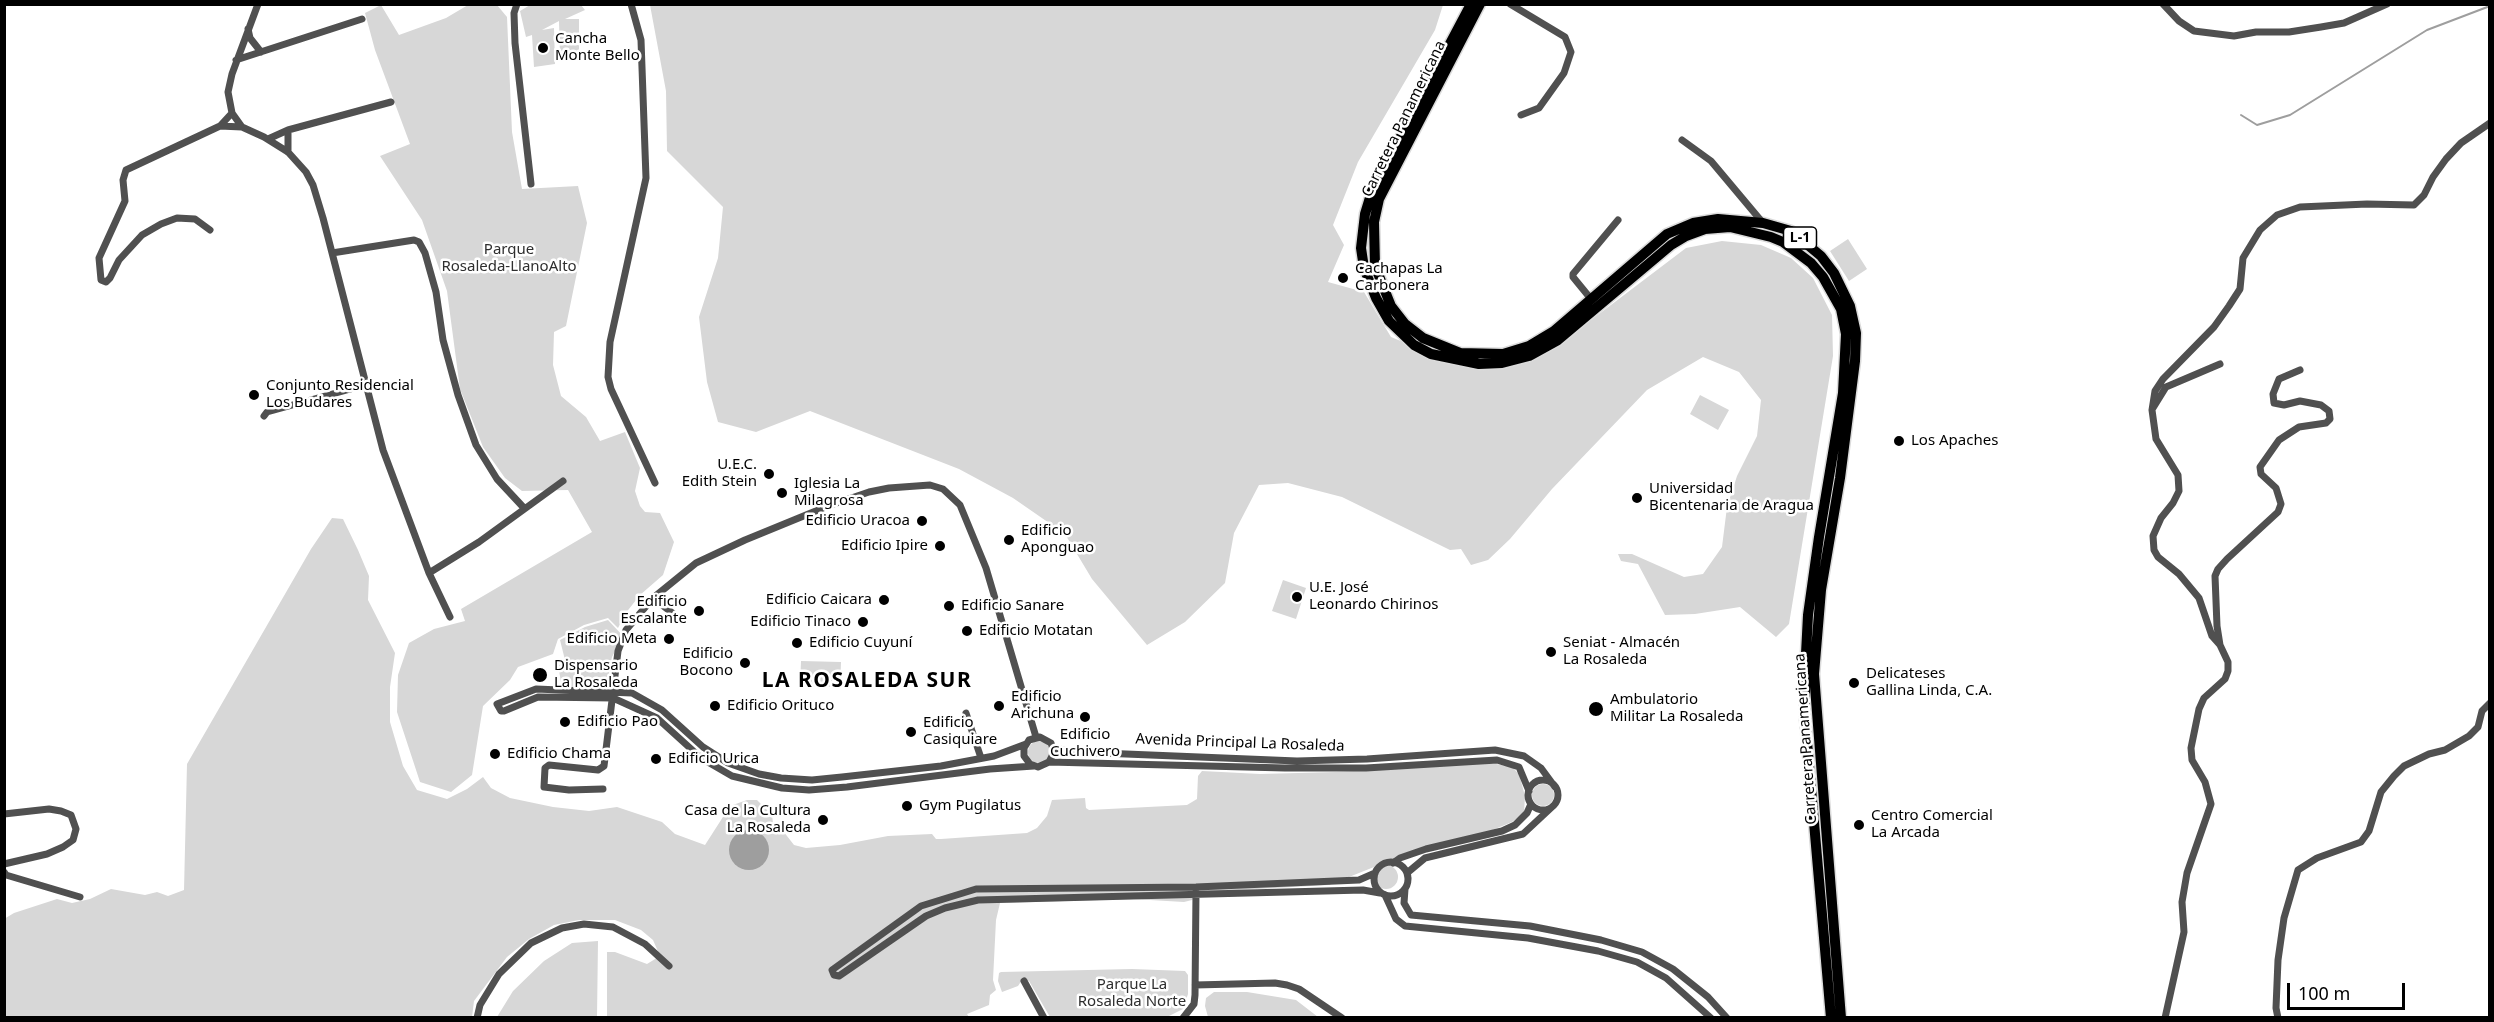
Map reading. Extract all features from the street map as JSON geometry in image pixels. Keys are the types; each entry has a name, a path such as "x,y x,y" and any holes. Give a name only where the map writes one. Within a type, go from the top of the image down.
{"main road":[{"name":"Carretera Panamericana","path":"1471,4 1372,190 1365,214 1361,248 1364,268 1376,298 1389,321 1414,345 1431,354 1479,364 1502,363 1529,356 1558,340 1671,245 1686,236 1706,229 1730,227 1772,237 1783,242 1811,263 1823,277 1841,309 1846,334 1844,393 1808,615 1805,673 1805,719 1831,1017"},
{"name":"Carretera Panamericana","path":"1480,4 1379,199 1374,222 1374,250 1381,283 1391,306 1405,324 1423,338 1460,353 1503,354 1529,346 1554,331 1667,234 1704,220 1718,219 1763,223 1791,231 1821,256 1843,289 1855,320 1856,333 1844,443 1821,590 1814,674 1841,1017"}],"street":[{"path":"242,127 232,113 228,92 236,60 258,4"},
{"path":"516,4 515,43 531,184"},
{"path":"631,4 642,40 646,178 610,342 608,377 611,389 655,483"},
{"path":"1510,4 1565,37 1571,52 1564,73 1539,108 1521,115"},
{"path":"2163,4 2179,21 2194,31 2234,36 2321,27 2344,22 2387,4"},
{"path":"236,60 362,20"},
{"path":"248,28 250,38 261,52"},
{"path":"268,139 288,130 391,102"},
{"path":"210,230 195,219 177,218 161,224 142,235 119,260 110,278 106,282 101,280 99,258 125,201 126,187 123,180 126,170 220,126 232,113"},
{"path":"2220,645 2212,636 2199,598 2179,574 2158,557 2154,550 2153,536 2156,528 2179,491 2178,475 2156,439 2152,410 2155,391 2163,379 2214,327 2236,296 2240,289 2243,258 2253,240 2277,215 2300,207 2417,204 2446,159 2461,143 2490,123"},
{"path":"220,126 242,127 268,139 288,152 306,172 313,185 365,385 391,474 429,573 450,617"},
{"path":"288,130 288,152"},
{"path":"1682,140 1711,161 1763,223"},
{"path":"1591,299 1573,274 1618,220"},
{"path":"332,253 414,240 419,242 425,253 436,292 443,340 458,395 476,445 497,479 524,508"},
{"path":"2152,410 2166,387 2220,364"},
{"path":"2165,1017 2184,933 2182,902 2187,873 2211,804 2205,782 2192,760 2191,748 2199,709 2204,698 2225,680 2228,671 2228,662 2220,645 2215,613 2216,576 2218,569 2274,518 2281,504 2276,488 2261,474 2260,467 2279,441 2292,431 2305,425 2326,423 2332,416 2321,405 2309,402 2300,401 2284,405 2274,403 2273,394 2279,379 2300,370"},
{"path":"264,416 267,412 365,385"},
{"path":"429,573 479,542 563,481"},
{"path":"603,789 569,790 544,787 545,768 549,765 602,769 606,759 616,658 626,630 653,598 696,563 745,540 869,492 889,488 930,485 943,489 960,505 982,559 1036,737"},
{"path":"653,598 675,615"},
{"path":"613,694 536,688 496,704 501,711 504,711 538,697 613,694 632,693 662,710 703,747 728,764 770,776 794,779 832,778 913,769 981,758 1026,744 1036,737 1048,740 1053,748 1053,756 1042,766 990,769 847,787 809,790 782,789 732,776 713,766 657,718 613,694"},
{"path":"2278,1017 2276,1008 2278,960 2284,918 2298,870 2317,858 2361,842 2369,831 2381,792 2394,776 2404,766 2429,754 2445,750 2469,736 2478,727 2482,711 2490,703"},
{"path":"966,713 981,758"},
{"path":"1026,744 1024,756 1034,766"},
{"name":"Avenida Principal La Rosaleda","path":"1053,748 1077,752 1297,760 1367,759 1495,750 1524,756 1541,768 1555,787"},
{"name":"Avenida Principal La Rosaleda","path":"1049,762 1366,768 1497,760 1519,767 1529,791"},
{"path":"1553,806 1539,810 1531,804 1529,791 1532,785 1540,781 1548,782 1555,787 1557,799 1553,806 1523,834 1425,858 1407,873 1404,903 1411,915 1530,926 1601,940 1642,952 1673,969 1708,997 1727,1017"},
{"path":"1531,804 1527,813 1515,825 1502,831 1426,849 1380,866 1375,873 1374,885 1383,894 1396,919 1404,926 1528,938 1598,951 1637,962 1666,978 1711,1017"},
{"path":"4,814 49,808 71,815 76,829 73,840 63,847 47,854 4,864"},
{"path":"1393,863 1401,866 1408,878"},
{"path":"4,872 6,875 80,897"},
{"path":"1375,873 1359,880 1196,887 976,889 921,906 832,969 832,973 838,976 907,928 945,908 978,900 1363,890 1396,896 1405,889"},
{"path":"1320,881 1321,892"},
{"path":"1183,1017 1194,1004 1196,887"},
{"path":"1026,888 1027,899"},
{"path":"477,1017 480,1005 499,974 531,943 562,928 584,924 613,927 645,944 669,966"},
{"path":"1024,981 1044,1017"},
{"path":"1195,985 1275,983 1287,985 1299,989 1342,1017"}],"green space":[{"name":"Parque Rosaleda-LlanoAlto","path":"381,5 399,35 446,18 468,5 497,5 507,17 512,132 522,189 578,186 587,223 566,326 554,332 553,365 561,396 586,417 600,441 625,432 640,468 635,491 640,506 645,512 660,513 674,542 663,575 640,595 625,614 618,628 608,618 584,625 558,639 553,654 518,667 510,680 483,706 472,775 451,792 420,782 397,712 398,675 409,643 434,629 465,621 461,609 592,532 568,490 522,491 505,478 483,447 460,389 447,291 422,220 380,156 410,144 375,50 365,13"},
{"path":"530,5 581,5 585,10 565,19 579,19 579,55 560,57 559,21 542,30 554,28 555,64 534,67 532,35 526,37 520,11"},
{"path":"650,5 1443,5 1435,30 1358,162 1333,225 1344,245 1328,282 1364,292 1391,337 1454,363 1540,350 1599,314 1686,248 1722,241 1761,245 1791,258 1813,278 1832,315 1833,356 1789,624 1776,637 1740,607 1695,614 1665,615 1638,564 1621,561 1618,554 1632,554 1684,577 1703,574 1722,547 1727,507 1737,476 1757,436 1761,400 1739,372 1703,357 1647,390 1552,489 1510,539 1488,560 1471,565 1461,549 1450,550 1342,497 1288,483 1259,485 1234,533 1225,583 1185,622 1147,645 1092,579 1065,534 1013,498 959,469 810,411 756,432 718,422 707,382 699,317 718,258 723,207 667,151 666,91"},
{"path":"1848,239 1867,269 1849,281 1830,251"},
{"path":"1700,395 1729,410 1718,430 1690,414"},
{"path":"332,518 343,519 358,550 369,576 368,600 395,653 390,687 390,722 403,766 417,790 447,799 467,789 483,777 491,788 510,798 553,807 589,811 617,807 662,822 675,834 705,845 730,806 747,800 757,800 772,815 773,823 780,827 794,845 806,848 840,845 888,836 932,834 936,839 941,839 1027,833 1037,828 1047,816 1052,800 1085,798 1086,808 1089,810 1187,805 1197,799 1198,776 1202,771 1260,774 1336,772 1491,763 1512,767 1519,774 1525,796 1524,813 1512,822 1468,840 1384,863 1329,885 1202,892 1192,900 1184,902 1133,899 1000,903 996,920 993,980 996,990 990,995 989,1005 967,1014 969,1017 607,1017 607,952 615,952 647,964 660,956 653,940 641,930 615,920 579,920 554,925 529,939 507,957 474,1001 472,1017 5,1017 4,919 14,913 57,899 72,903 90,899 111,889 145,895 157,892 168,896 184,890 187,764 311,549"},
{"path":"1283,580 1306,588 1296,619 1272,611"},
{"path":"608,620 623,636 612,657 609,670 610,690 562,688 558,665 566,664 560,640 585,627"},
{"path":"801,661 841,662 840,687 800,686"},
{"path":"1039,741 1047,744 1050,752 1047,760 1039,763 1031,760 1028,752 1031,744"},
{"path":"1539,784 1547,784 1554,791 1554,799 1547,806 1539,806 1532,799 1532,791"},
{"path":"1386,865 1395,868 1398,877 1395,886 1386,889 1377,886 1374,877 1377,868"},
{"path":"598,941 597,1017 497,1017 513,991 544,961 572,943"},
{"name":"Parque La Rosaleda Norte","path":"1132,969 1185,971 1188,975 1188,994 1183,1009 1167,1017 1050,1017 1029,981 1022,980 1018,986 1002,992 998,981 1001,972"},
{"path":"1214,992 1247,992 1296,1000 1318,1017 1208,1017 1205,1006 1206,998"}],"shaded area":[{"path":"749,830 757,831 763,836 768,842 768,858 763,864 757,869 749,870 741,869 735,864 730,858 729,850 730,842 735,836 741,831"}],"waterway":[{"path":"2241,115 2257,125 2290,115 2427,30 2490,6"}],"place":[{"name":"Cancha Monte Bello","path":"543,48"},
{"name":"Cachapas La Carbonera","path":"1343,278"},
{"name":"Conjunto Residencial Los Budares","path":"254,395"},
{"name":"Los Apaches","path":"1899,441"},
{"name":"U.E.C. Edith Stein","path":"769,474"},
{"name":"Iglesia La Milagrosa","path":"782,493"},
{"name":"Universidad Bicentenaria de Aragua","path":"1637,498"},
{"name":"Edificio Uracoa","path":"922,521"},
{"name":"Edificio Aponguao","path":"1009,540"},
{"name":"Edificio Ipire","path":"940,546"},
{"name":"U.E. José Leonardo Chirinos","path":"1297,597"},
{"name":"Edificio Caicara","path":"884,600"},
{"name":"Edificio Sanare","path":"949,606"},
{"name":"Edificio Escalante","path":"699,611"},
{"name":"Edificio Tinaco","path":"863,622"},
{"name":"Edificio Motatan","path":"967,631"},
{"name":"Edificio Meta","path":"669,639"},
{"name":"Edificio Cuyuní","path":"797,643"},
{"name":"Seniat - Almacén La Rosaleda","path":"1551,652"},
{"name":"Edificio Bocono","path":"745,663"},
{"name":"Dispensario La Rosaleda","path":"540,675"},
{"name":"Delicateses Gallina Linda, C.A.","path":"1854,683"},
{"name":"Edificio Orituco","path":"715,706"},
{"name":"Edificio Arichuna","path":"999,706"},
{"name":"Ambulatorio Militar La Rosaleda","path":"1596,709"},
{"name":"Edificio Cuchivero","path":"1085,717"},
{"name":"Edificio Pao","path":"565,722"},
{"name":"Edificio Casiquiare","path":"911,732"},
{"name":"Edificio Chama","path":"495,754"},
{"name":"Edificio Urica","path":"656,759"},
{"name":"Gym Pugilatus","path":"907,806"},
{"name":"Casa de la Cultura La Rosaleda","path":"823,820"},
{"name":"Centro Comercial La Arcada","path":"1859,825"}],"district":[{"name":"LA ROSALEDA SUR","path":"867,681"}]}
